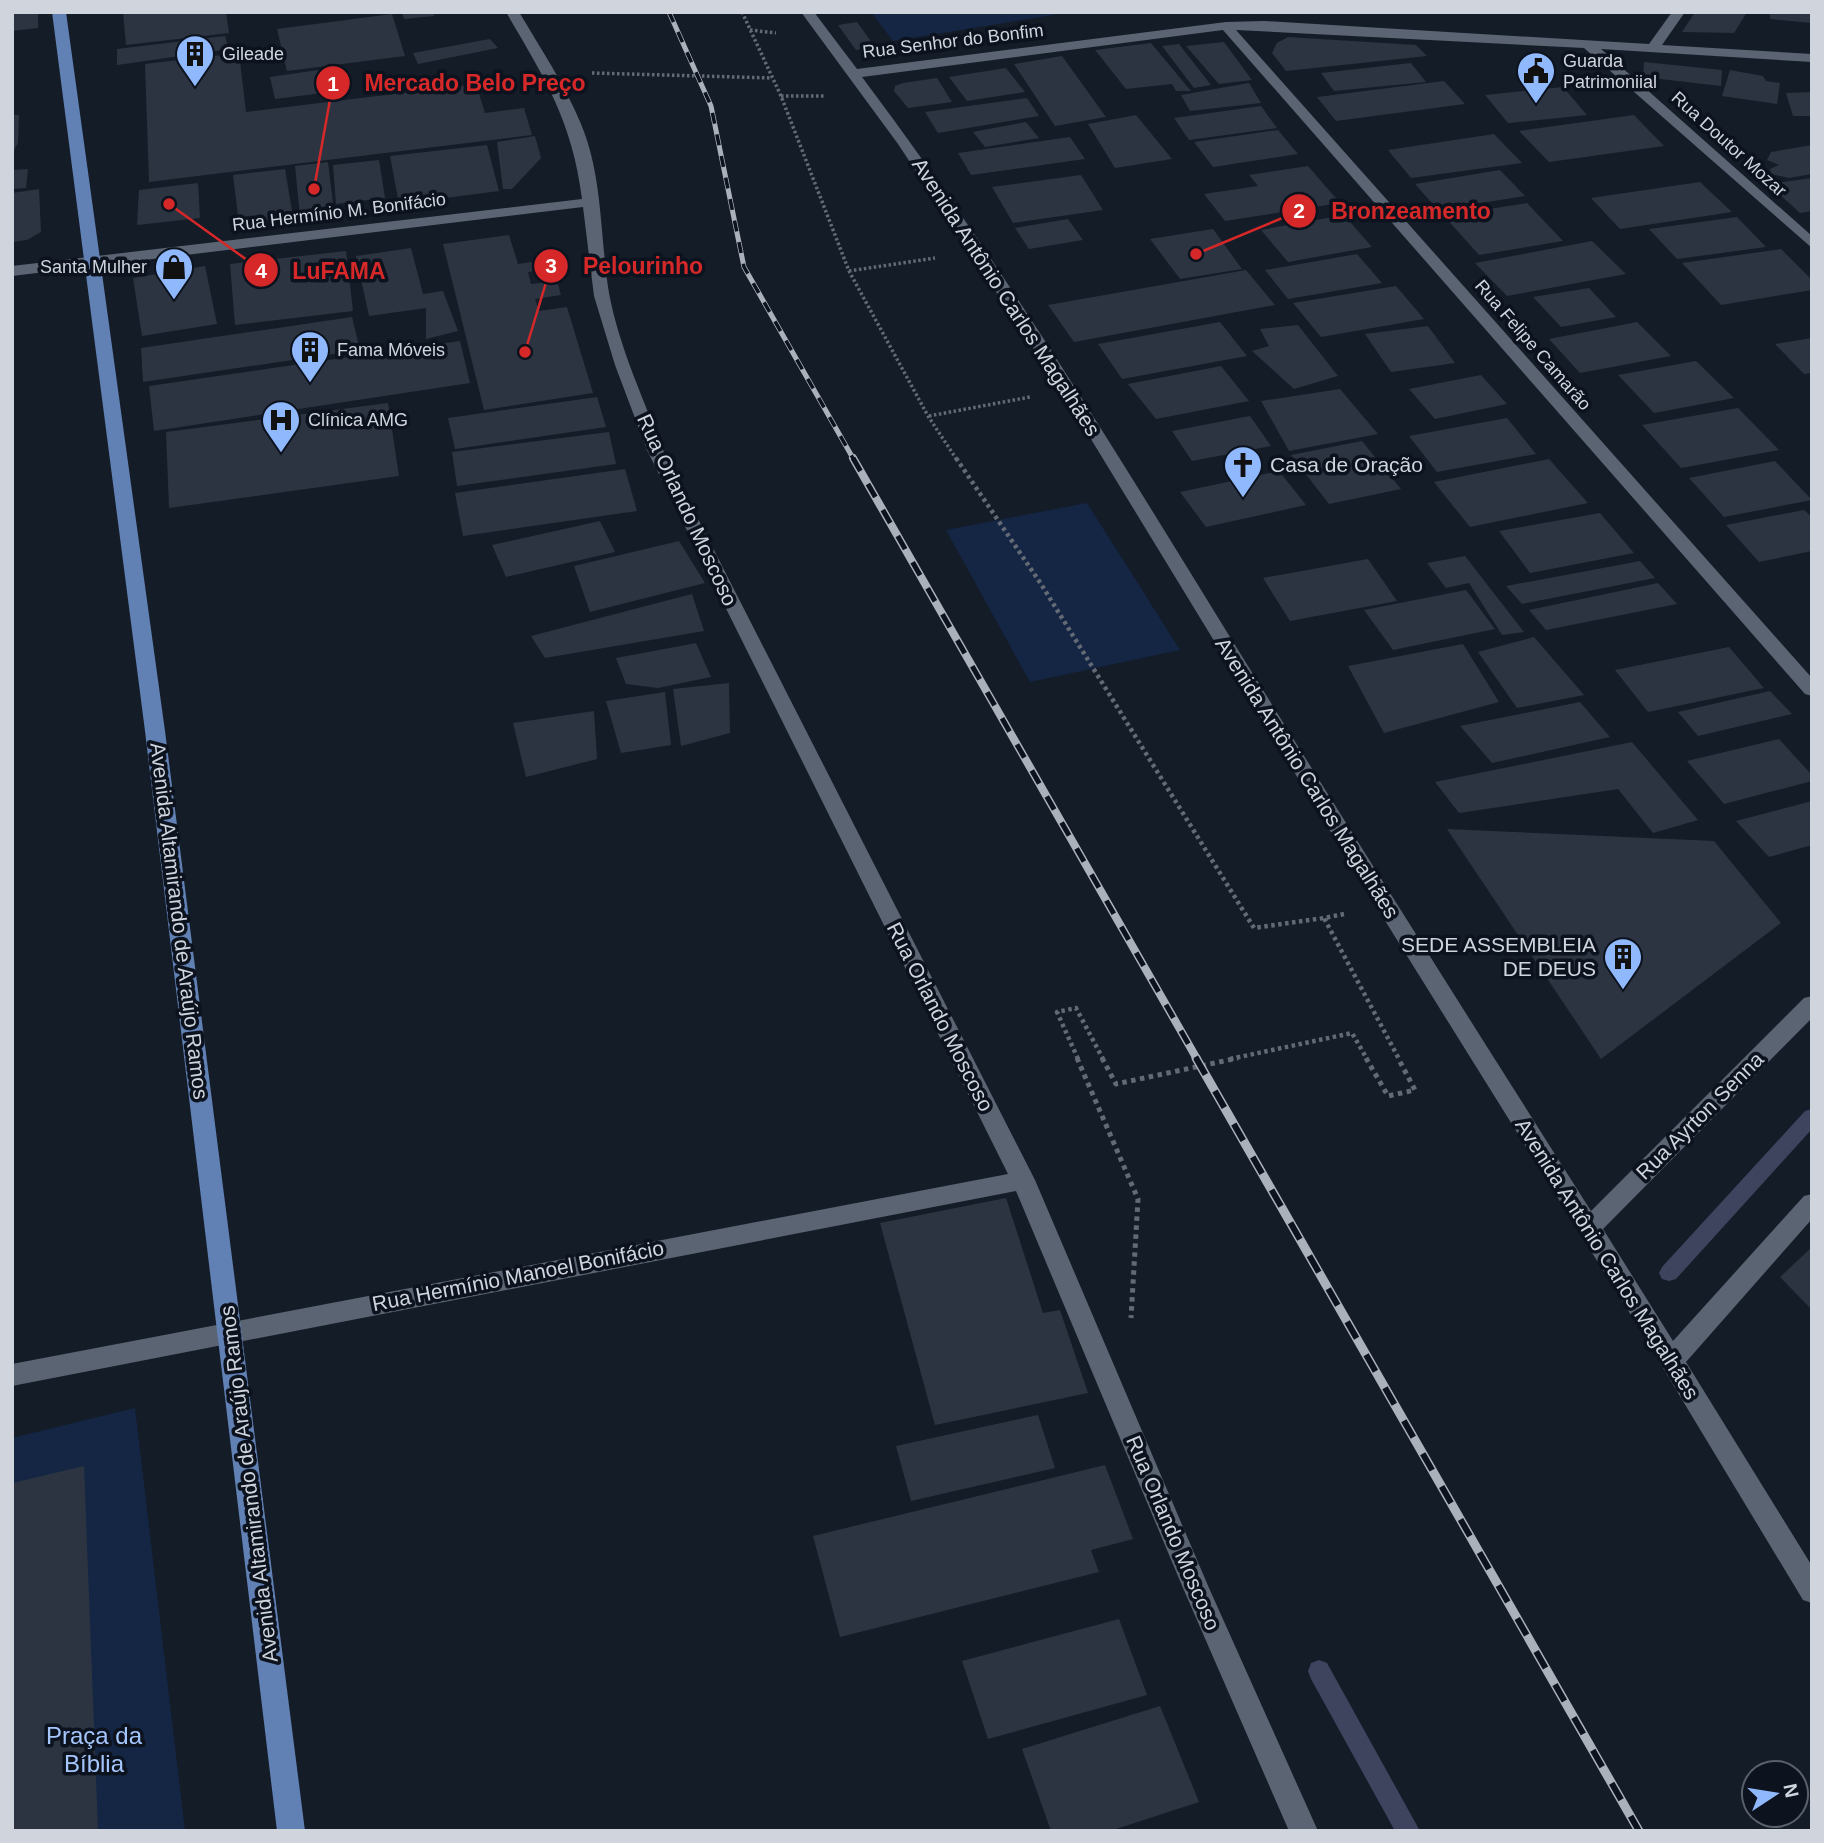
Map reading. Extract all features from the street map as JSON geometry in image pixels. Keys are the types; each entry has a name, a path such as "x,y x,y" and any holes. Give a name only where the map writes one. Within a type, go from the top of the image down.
{"main road":[{"name":"Avenida Altamirando de Araújo Ramos","path":"59,12 231,1331 291,1831"}],"street":[{"path":"512,12 549,73 575,126 585,163 590,202"},
{"name":"Avenida Antônio Carlos Magalhães","path":"807,12 904,142 1069,390 1386,906 1672,1360 1812,1591"},
{"path":"1653,48 1679,12"},
{"name":"Rua Senhor do Bonfim","path":"852,74 1226,26 1309,25 1589,46 1812,58"},
{"name":"Rua Felipe Camarão","path":"1226,26 1812,690"},
{"name":"Rua Doutor Mozar","path":"1589,46 1812,244"},
{"name":"Rua Hermínio M. Bonifácio","path":"12,271 590,202"},
{"name":"Rua Orlando Moscoso","path":"590,202 602,296 623,365 655,450 742,628 1024,1180 1196,1588 1304,1831"},
{"name":"Rua Ayrton Senna","path":"1588,1228 1812,1004"},
{"name":"Rua Hermínio Manoel Bonifácio","path":"12,1375 1024,1180"},
{"path":"1672,1360 1812,1203"}],"path":[{"path":"742,12 772,78 849,271 928,416 1041,584 1254,928 1386,906"},
{"path":"549,73 772,78"},
{"path":"849,271 976,251"},
{"path":"928,416 1069,390"},
{"path":"1130,1327 1138,1199 1057,1012 1076,1008 1116,1084 1352,1033 1388,1096 1415,1090 1324,918"}],"green space":[{"path":"871,12 1071,12 893,41"},
{"path":"1087,503 1180,650 1030,682 946,530"},
{"name":"Praça da Bíblia","path":"135,1408 185,1831 12,1831 12,1438"}],"building":[{"path":"12,12 38,12 38,28 12,31"},
{"path":"123,12 226,12 229,33 126,45"},
{"path":"402,12 435,12 434,16 404,19"},
{"path":"1695,12 1747,12 1734,33 1682,32"},
{"path":"1770,12 1812,12 1812,23 1770,19"},
{"path":"392,14 405,56 287,71 277,29"},
{"path":"857,22 875,47 856,50 838,25"},
{"path":"225,36 229,49 117,65 117,49"},
{"path":"1288,37 1416,45 1427,56 1286,71 1272,53 1277,43"},
{"path":"490,39 498,48 418,64 413,53"},
{"path":"1224,42 1252,80 1219,84 1186,46"},
{"path":"1151,43 1191,91 1176,91 1172,84 1126,89 1095,50"},
{"path":"1179,44 1211,85 1194,88 1162,46"},
{"path":"239,53 246,112 476,84 485,113 524,108 532,135 149,182 145,64"},
{"path":"1062,56 1106,117 1055,126 1014,64"},
{"path":"1644,62 1722,70 1721,86 1643,77"},
{"path":"1411,63 1426,82 1334,91 1321,73"},
{"path":"1006,68 1025,92 967,101 949,77"},
{"path":"325,69 331,92 275,99 270,77"},
{"path":"1730,70 1763,76 1766,81 1780,83 1777,104 1722,96"},
{"path":"937,78 952,102 908,108 894,91 895,86 903,83"},
{"path":"1444,81 1465,104 1336,121 1317,97"},
{"path":"1249,83 1261,103 1190,111 1181,95"},
{"name":"Guarda Patrimoniial","path":"1563,87 1587,115 1508,123 1485,95"},
{"path":"1812,92 1812,116 1793,116 1786,93"},
{"path":"1027,98 1039,116 938,133 925,112"},
{"path":"1261,106 1277,128 1189,140 1174,118"},
{"path":"12,115 19,115 18,143 12,154"},
{"path":"1136,115 1172,159 1115,168 1088,124"},
{"path":"1634,115 1664,146 1549,162 1519,131"},
{"path":"1026,122 1039,138 985,147 973,132"},
{"path":"1278,130 1298,154 1213,167 1194,142"},
{"path":"1494,134 1522,163 1411,178 1388,150"},
{"path":"535,136 541,158 512,189 503,189 497,142"},
{"path":"1070,137 1085,159 971,175 958,153"},
{"path":"487,145 499,191 399,204 390,156"},
{"path":"1812,145 1812,174 1789,178 1771,174 1770,169 1779,165 1767,160 1771,152"},
{"path":"379,160 385,198 336,204 333,165"},
{"path":"328,162 334,212 300,216 295,166"},
{"path":"1308,166 1340,203 1225,221 1204,194 1258,186 1249,175"},
{"path":"28,169 26,188 12,189 12,170"},
{"path":"285,169 293,217 239,224 233,175"},
{"path":"1500,170 1525,196 1438,210 1415,184"},
{"path":"1081,175 1103,210 1013,223 992,187"},
{"path":"1812,178 1812,211 1800,213 1768,184"},
{"path":"1700,182 1732,212 1620,229 1591,198"},
{"path":"198,183 200,218 137,225 139,190"},
{"path":"39,189 41,232 27,240 12,242 12,193"},
{"path":"1527,203 1563,241 1479,255 1444,216"},
{"path":"1344,215 1372,247 1288,262 1261,230"},
{"path":"1737,217 1766,247 1677,259 1649,229"},
{"path":"1068,219 1083,240 1029,249 1015,228"},
{"path":"1213,229 1242,269 1180,279 1150,239"},
{"path":"509,235 518,264 546,260 549,269 528,272 531,284 557,281 561,295 535,299 539,311 567,307 593,393 484,410 443,244"},
{"path":"1592,241 1626,274 1507,296 1475,263"},
{"path":"411,248 423,294 443,291 458,331 426,339 426,308 369,316 356,256"},
{"path":"1781,249 1811,279 1812,290 1721,305 1682,263"},
{"path":"346,251 353,311 235,325 230,264"},
{"path":"1357,254 1382,283 1288,299 1265,270"},
{"name":"Santa Mulher","path":"205,266 217,324 142,336 133,278"},
{"path":"1246,270 1275,305 1074,342 1048,305"},
{"path":"1396,286 1424,319 1321,337 1293,303"},
{"path":"1589,288 1616,317 1561,327 1533,297"},
{"name":"Clínica AMG","path":"352,317 360,350 143,382 141,348"},
{"path":"1220,322 1247,356 1122,379 1098,344"},
{"path":"1637,322 1671,356 1580,373 1549,339"},
{"path":"1298,325 1338,376 1294,389 1252,351 1269,346 1260,329"},
{"path":"1428,326 1455,363 1391,372 1365,334"},
{"path":"1812,338 1812,373 1804,374 1775,344"},
{"name":"Fama Móveis","path":"460,341 470,383 154,431 149,386"},
{"path":"1696,361 1734,398 1654,413 1618,375"},
{"path":"1221,366 1249,401 1156,419 1128,384"},
{"path":"1481,375 1507,404 1435,419 1409,389"},
{"path":"1340,389 1378,434 1289,451 1261,401"},
{"path":"597,397 606,427 455,449 448,418"},
{"name":"Clínica AMG","path":"388,403 399,476 169,508 166,432"},
{"path":"1738,408 1779,450 1681,468 1642,425"},
{"path":"1250,416 1271,446 1192,461 1172,431"},
{"path":"1507,418 1536,454 1437,472 1409,436"},
{"path":"609,432 616,464 457,486 452,452"},
{"path":"1362,441 1401,489 1329,504 1291,455"},
{"path":"1549,459 1588,503 1470,527 1434,482"},
{"path":"1775,461 1812,500 1724,517 1689,478"},
{"path":"625,469 637,511 463,536 455,493"},
{"name":"Casa de Oração","path":"1279,471 1306,505 1206,527 1180,492"},
{"path":"1804,510 1812,517 1812,551 1759,562 1726,525"},
{"path":"1600,513 1634,553 1530,573 1499,531"},
{"path":"600,521 615,552 506,577 492,545"},
{"path":"679,541 705,583 590,612 574,566"},
{"path":"1465,556 1524,632 1502,635 1469,583 1446,588 1427,563"},
{"path":"1368,559 1397,601 1290,621 1263,578"},
{"path":"1640,561 1655,578 1522,604 1506,586"},
{"path":"1658,583 1677,604 1546,630 1529,610"},
{"path":"1466,590 1495,629 1393,650 1364,610"},
{"path":"692,594 704,631 545,658 531,636"},
{"path":"1534,637 1584,695 1517,708 1478,652"},
{"path":"696,643 711,677 658,688 626,684 616,658"},
{"path":"1463,644 1499,702 1384,733 1348,666"},
{"path":"1729,647 1764,688 1648,712 1615,670"},
{"path":"729,683 730,733 681,746 673,689"},
{"path":"1770,691 1792,714 1698,736 1678,712"},
{"path":"665,692 671,745 621,753 606,701"},
{"path":"1580,702 1610,737 1492,763 1460,726"},
{"path":"594,711 597,759 526,777 513,723"},
{"path":"1779,739 1812,775 1812,781 1724,804 1687,761"},
{"path":"1632,742 1698,820 1653,833 1618,789 1459,813 1435,782"},
{"path":"1812,801 1812,845 1769,857 1736,821"},
{"name":"SEDE ASSEMBLEIA DE DEUS","path":"1447,829 1714,841 1781,923 1601,1059"},
{"path":"1006,1198 1043,1313 1060,1310 1088,1393 935,1425 880,1223"},
{"path":"1812,1247 1812,1310 1780,1277"},
{"path":"1038,1415 1055,1468 911,1501 896,1446"},
{"path":"1105,1465 1133,1539 1091,1550 1099,1572 840,1637 813,1536"},
{"path":"84,1466 98,1831 12,1831 12,1483"},
{"path":"1119,1619 1147,1695 988,1739 962,1661"},
{"path":"1160,1706 1199,1802 1110,1831 1051,1831 1022,1749"}],"waterway":[{"path":"1669,1273 1812,1116"},
{"path":"1319,1671 1408,1831"}],"railway":[{"path":"669,12 711,106 744,267 854,460"},
{"path":"853,458 1197,1059"},
{"path":"1196,1058 1639,1831"}],"place":[{"name":"Gileade","path":"195,88"},
{"name":"Guarda Patrimoniial","path":"1536,105"},
{"name":"Mercado Belo Preço","path":"314,189"},
{"name":"LuFAMA","path":"169,204"},
{"name":"Bronzeamento","path":"1196,254"},
{"name":"Santa Mulher","path":"174,301"},
{"name":"Pelourinho","path":"525,352"},
{"name":"Fama Móveis","path":"310,384"},
{"name":"Clínica AMG","path":"281,454"},
{"name":"Casa de Oração","path":"1243,499"},
{"name":"SEDE ASSEMBLEIA DE DEUS","path":"1623,991"}]}
